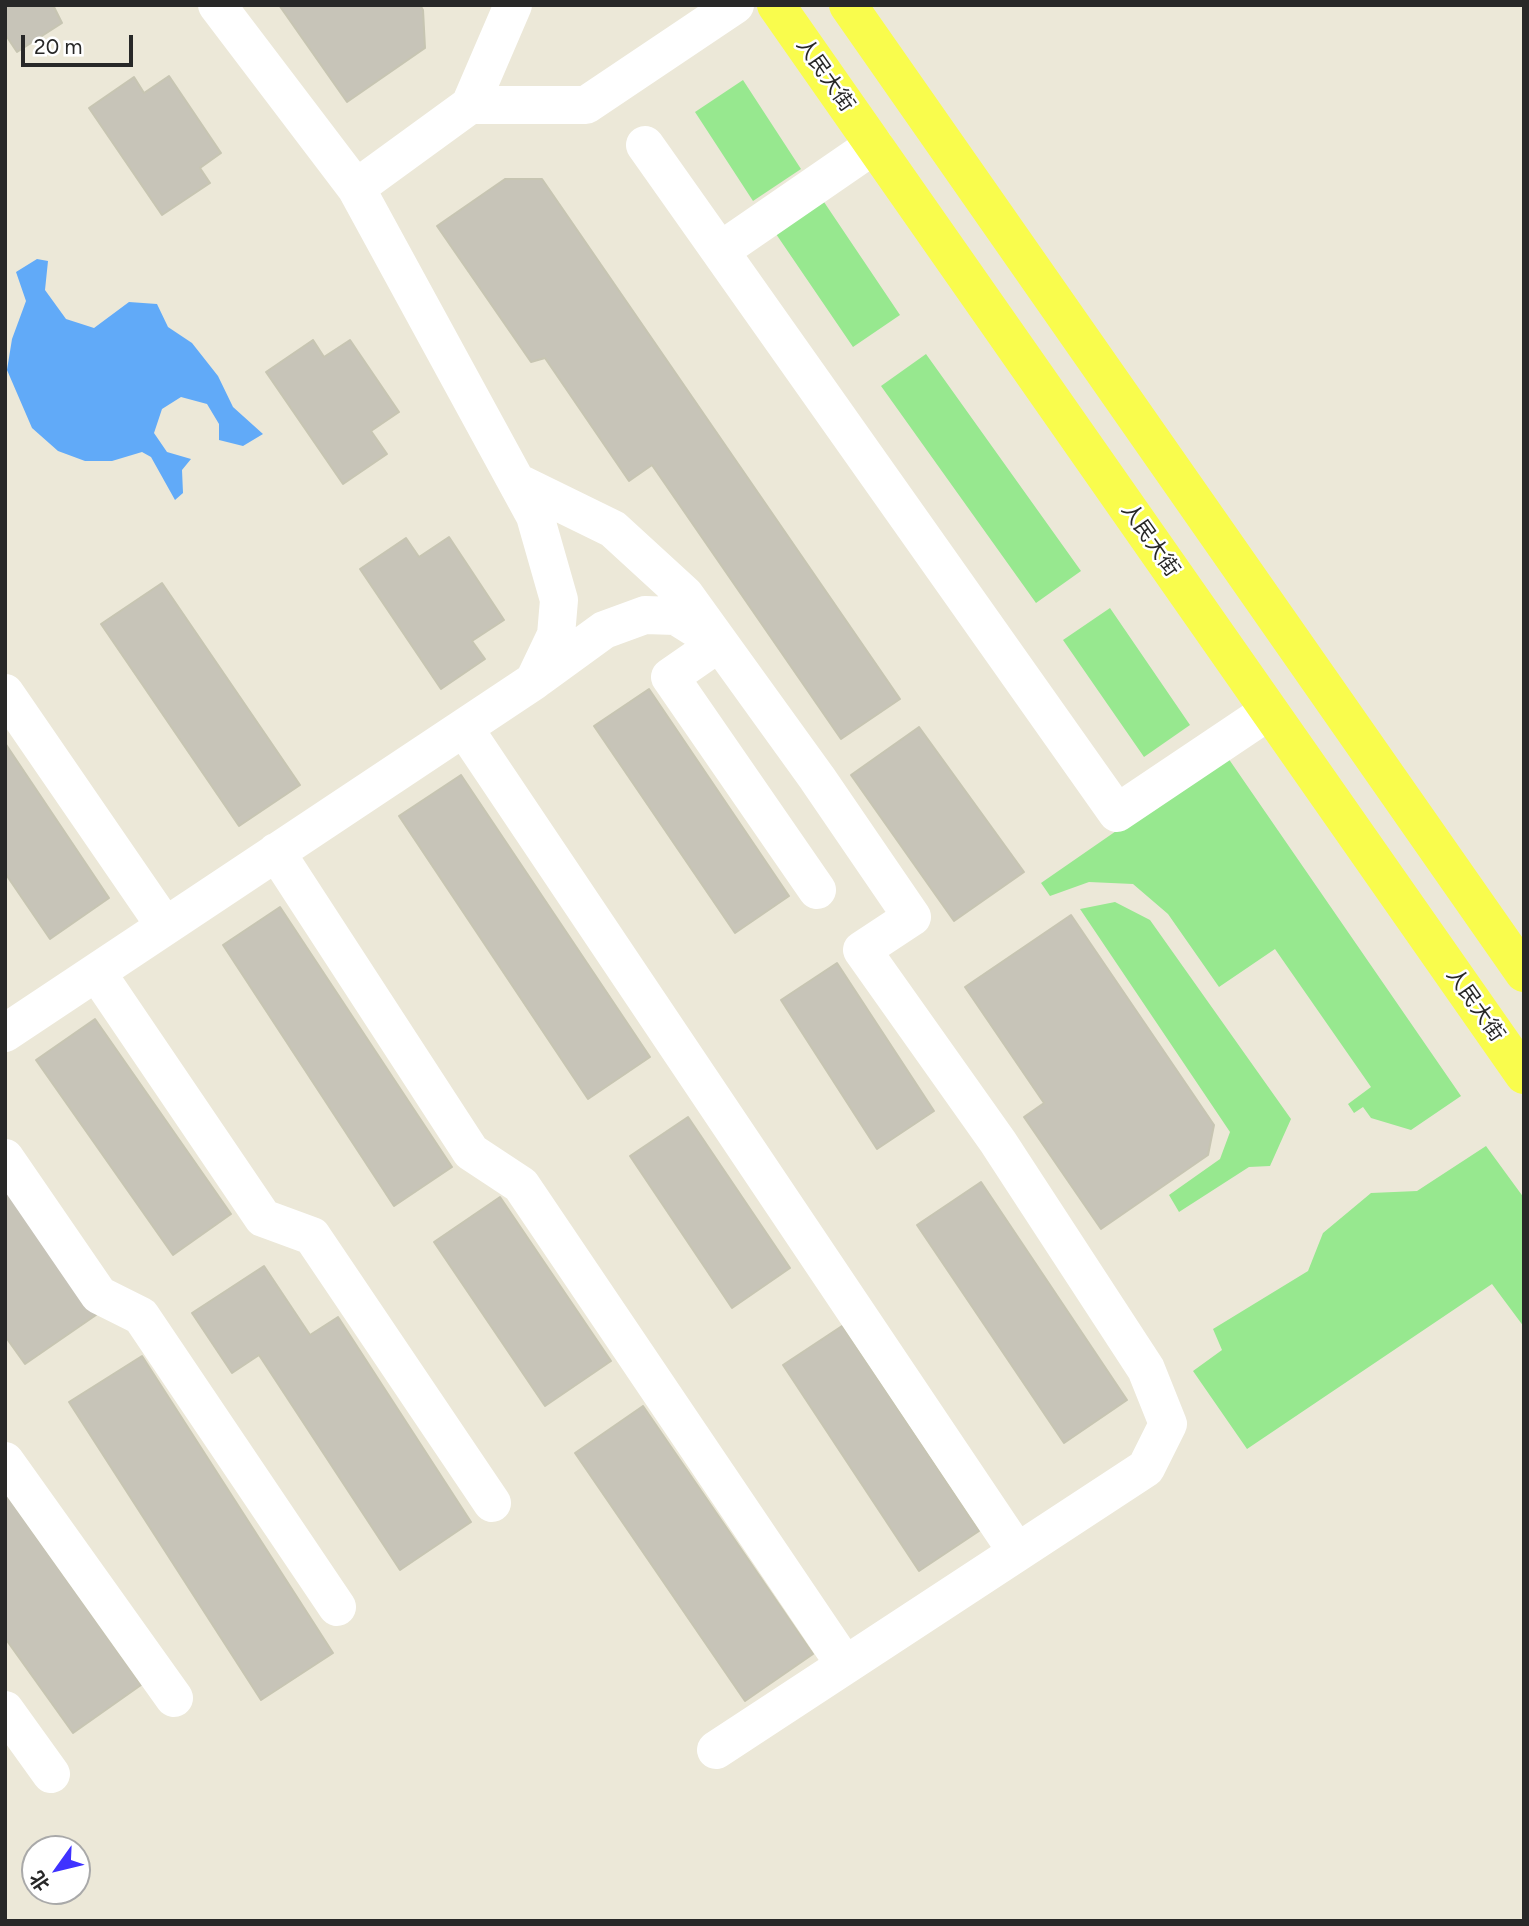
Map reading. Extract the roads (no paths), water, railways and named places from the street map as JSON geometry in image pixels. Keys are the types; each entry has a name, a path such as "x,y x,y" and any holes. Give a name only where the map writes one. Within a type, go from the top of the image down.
{"main road":[{"name":"人民大街","path":"776,5 1524,1075"},
{"path":"848,5 1524,972"}],"street":[{"path":"216,5 356,188 535,516 559,600 556,635 534,681"},
{"path":"356,188 470,105 513,5"},
{"path":"470,105 586,104 735,5"},
{"path":"645,145 1116,813 1269,711"},
{"path":"720,251 874,145"},
{"path":"517,482 613,529 685,595 912,917 862,950 998,1142 1146,1369 1168,1424 1146,1468 716,1750"},
{"path":"5,1033 534,681 604,630 645,615 676,616 719,643"},
{"path":"719,643 670,677 817,890"},
{"path":"5,693 165,926"},
{"path":"464,727 1017,1552"},
{"path":"275,852 471,1152 522,1185 845,1665"},
{"path":"97,973 263,1219 312,1236 492,1503"},
{"path":"5,1158 99,1295 141,1316 337,1607"},
{"path":"5,1461 174,1698"},
{"path":"5,1710 51,1774"}],"water":[{"path":"37,259 48,261 45,290 66,319 94,328 129,302 157,304 168,327 192,343 218,376 233,407 263,434 243,446 219,440 219,424 207,404 181,397 162,409 154,433 167,452 191,459 182,470 183,493 175,500 151,457 142,452 112,461 85,461 58,451 32,428 7,370 12,339 26,301 16,272"}]}
